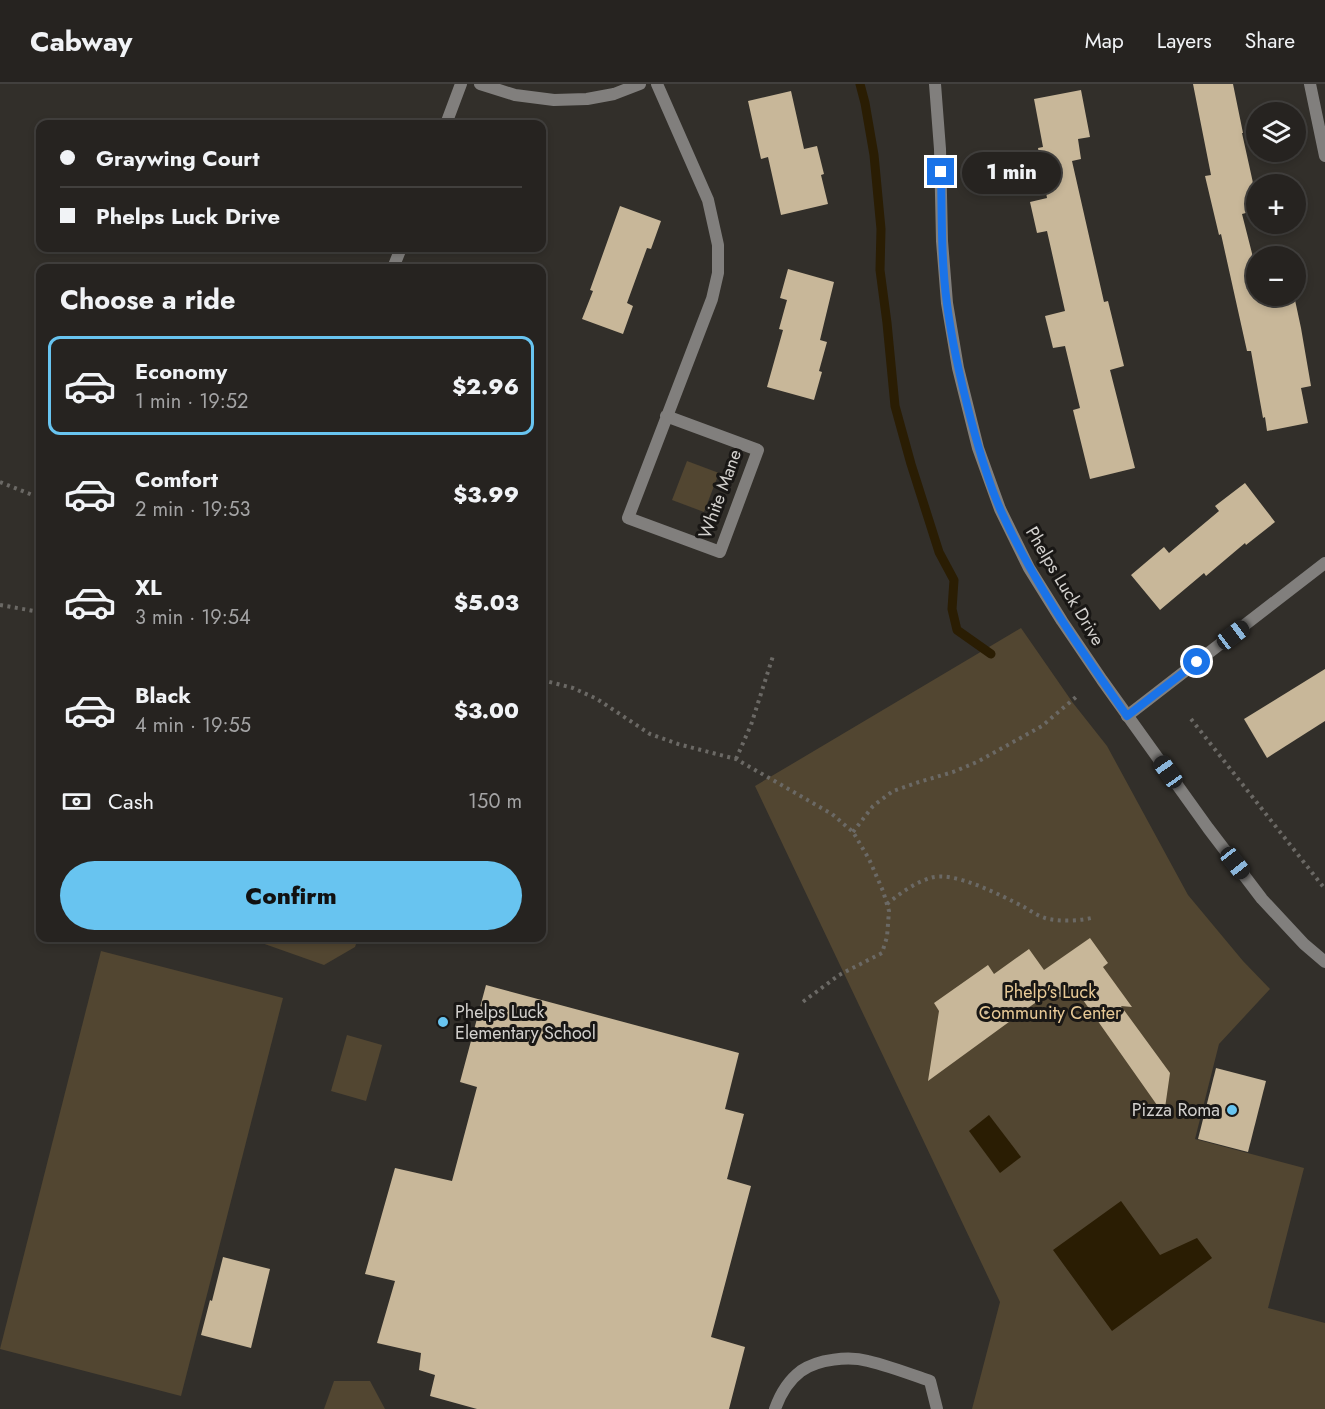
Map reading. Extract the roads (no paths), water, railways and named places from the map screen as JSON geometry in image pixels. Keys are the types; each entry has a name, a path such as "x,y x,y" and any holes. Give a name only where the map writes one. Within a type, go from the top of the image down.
{"street":[{"path":"448,120 461,84"},
{"path":"480,84 515,95 554,100 605,96 640,84"},
{"name":"White Mane","path":"657,84 708,200 718,245 718,273 711,299 666,416 628,518 720,552 758,450 666,416"},
{"name":"Phelps Luck Drive","path":"935,84 947,303 958,368 978,448 1000,509 1029,568 1127,716 1263,899 1304,944 1325,962"},
{"path":"1310,84 1325,156"},
{"path":"1127,716 1325,563"},
{"path":"775,1409 784,1389 801,1371 819,1363 841,1358 867,1360 930,1381 937,1409"}],"waterway":[{"path":"860,84 874,155 881,229 880,270 895,406 939,552 954,580 952,609 957,630 991,654"}],"place":[{"name":"Phelps Luck Elementary School","path":"443,1022"},
{"name":"Pizza Roma","path":"1232,1110"}],"park label":[{"name":"Phelp's Luck Community Center","path":"1050,1002"}]}
